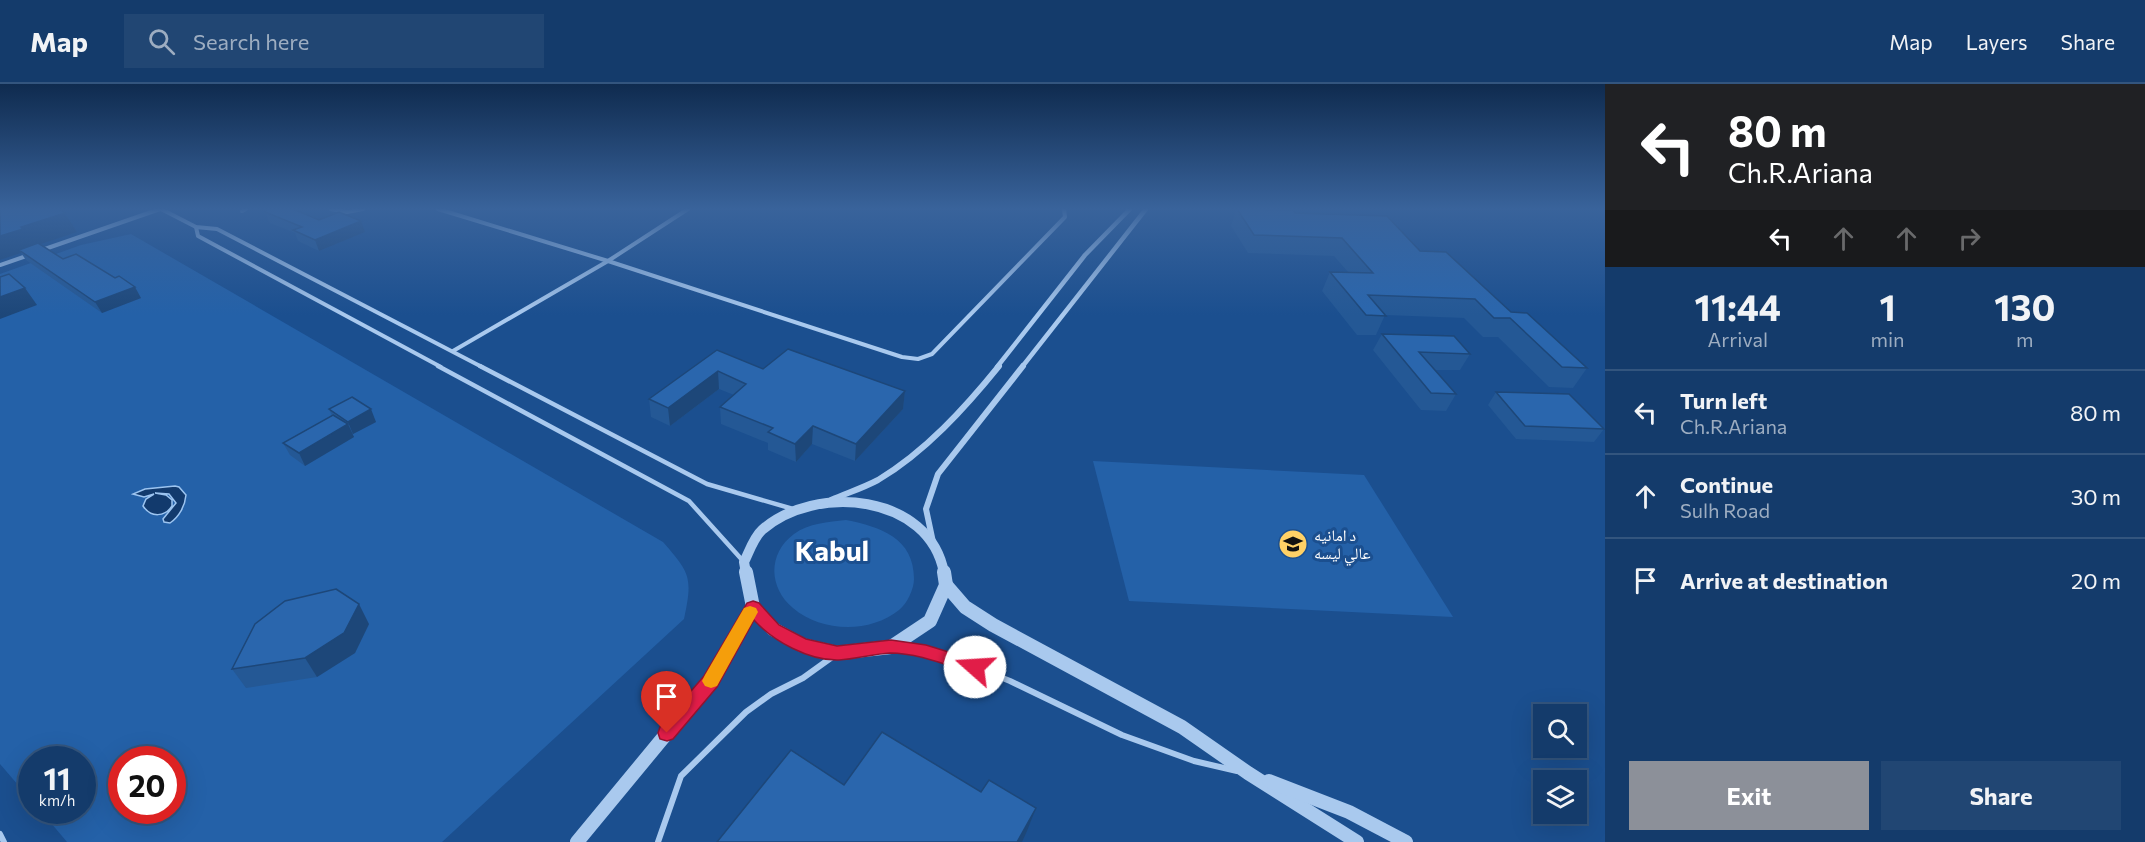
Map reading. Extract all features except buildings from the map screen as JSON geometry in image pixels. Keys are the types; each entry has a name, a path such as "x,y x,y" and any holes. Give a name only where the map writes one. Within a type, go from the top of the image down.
{"street":[{"path":"946,585 930,621 891,646 837,653 802,645 773,629 753,607 744,562 762,531 794,509 830,501 883,477 918,451 995,369 1096,244"},
{"path":"1118,244 938,474 926,509 933,542 942,562 946,585 965,607 993,626 1182,727 1248,773 1357,842"},
{"path":"830,501 870,504 906,518 933,542"},
{"path":"577,842 710,681 753,607"},
{"path":"1248,773 1349,812 1406,842"}],"lane":[{"path":"0,265 59,244"},
{"path":"214,244 689,501 744,562"},
{"path":"247,244 707,484 794,509"},
{"path":"554,244 902,357 918,359 932,354 1038,244"},
{"path":"453,351 634,244"},
{"path":"891,646 958,660 1010,681 1122,735 1194,761 1248,773"},
{"path":"658,842 681,776 723,732 746,712 771,694 803,678 837,653"},
{"path":"0,834 4,842"}],"shaded area":[{"path":"149,244 663,542 679,561 687,576 688,594 684,619 442,842 67,842 52,824 96,824 96,746 18,746 18,785 0,764 0,274 81,245"},
{"path":"1093,461 1364,475 1453,617 1129,601"},
{"path":"175,486 186,495 181,511 170,523 164,522 163,519 176,503 169,494 155,493 166,495 172,500 169,510 158,515 150,513 143,506 146,499 154,494 144,497 133,494 145,489"},
{"path":"846,520 883,531 902,544 913,565 913,587 902,607 887,618 860,626 831,626 804,616 785,600 776,581 775,561 785,542 800,530 812,525"}],"slow traffic":[{"path":"711,681 750,612"}],"place":[{"name":"د امانیه عالي لیسه","path":"1293,544"}],"district":[{"name":"Kabul","path":"832,551"}],"route":[{"path":"667,733 710,681 753,607 773,629 802,645 837,653 891,646 958,660 975,667"}]}
